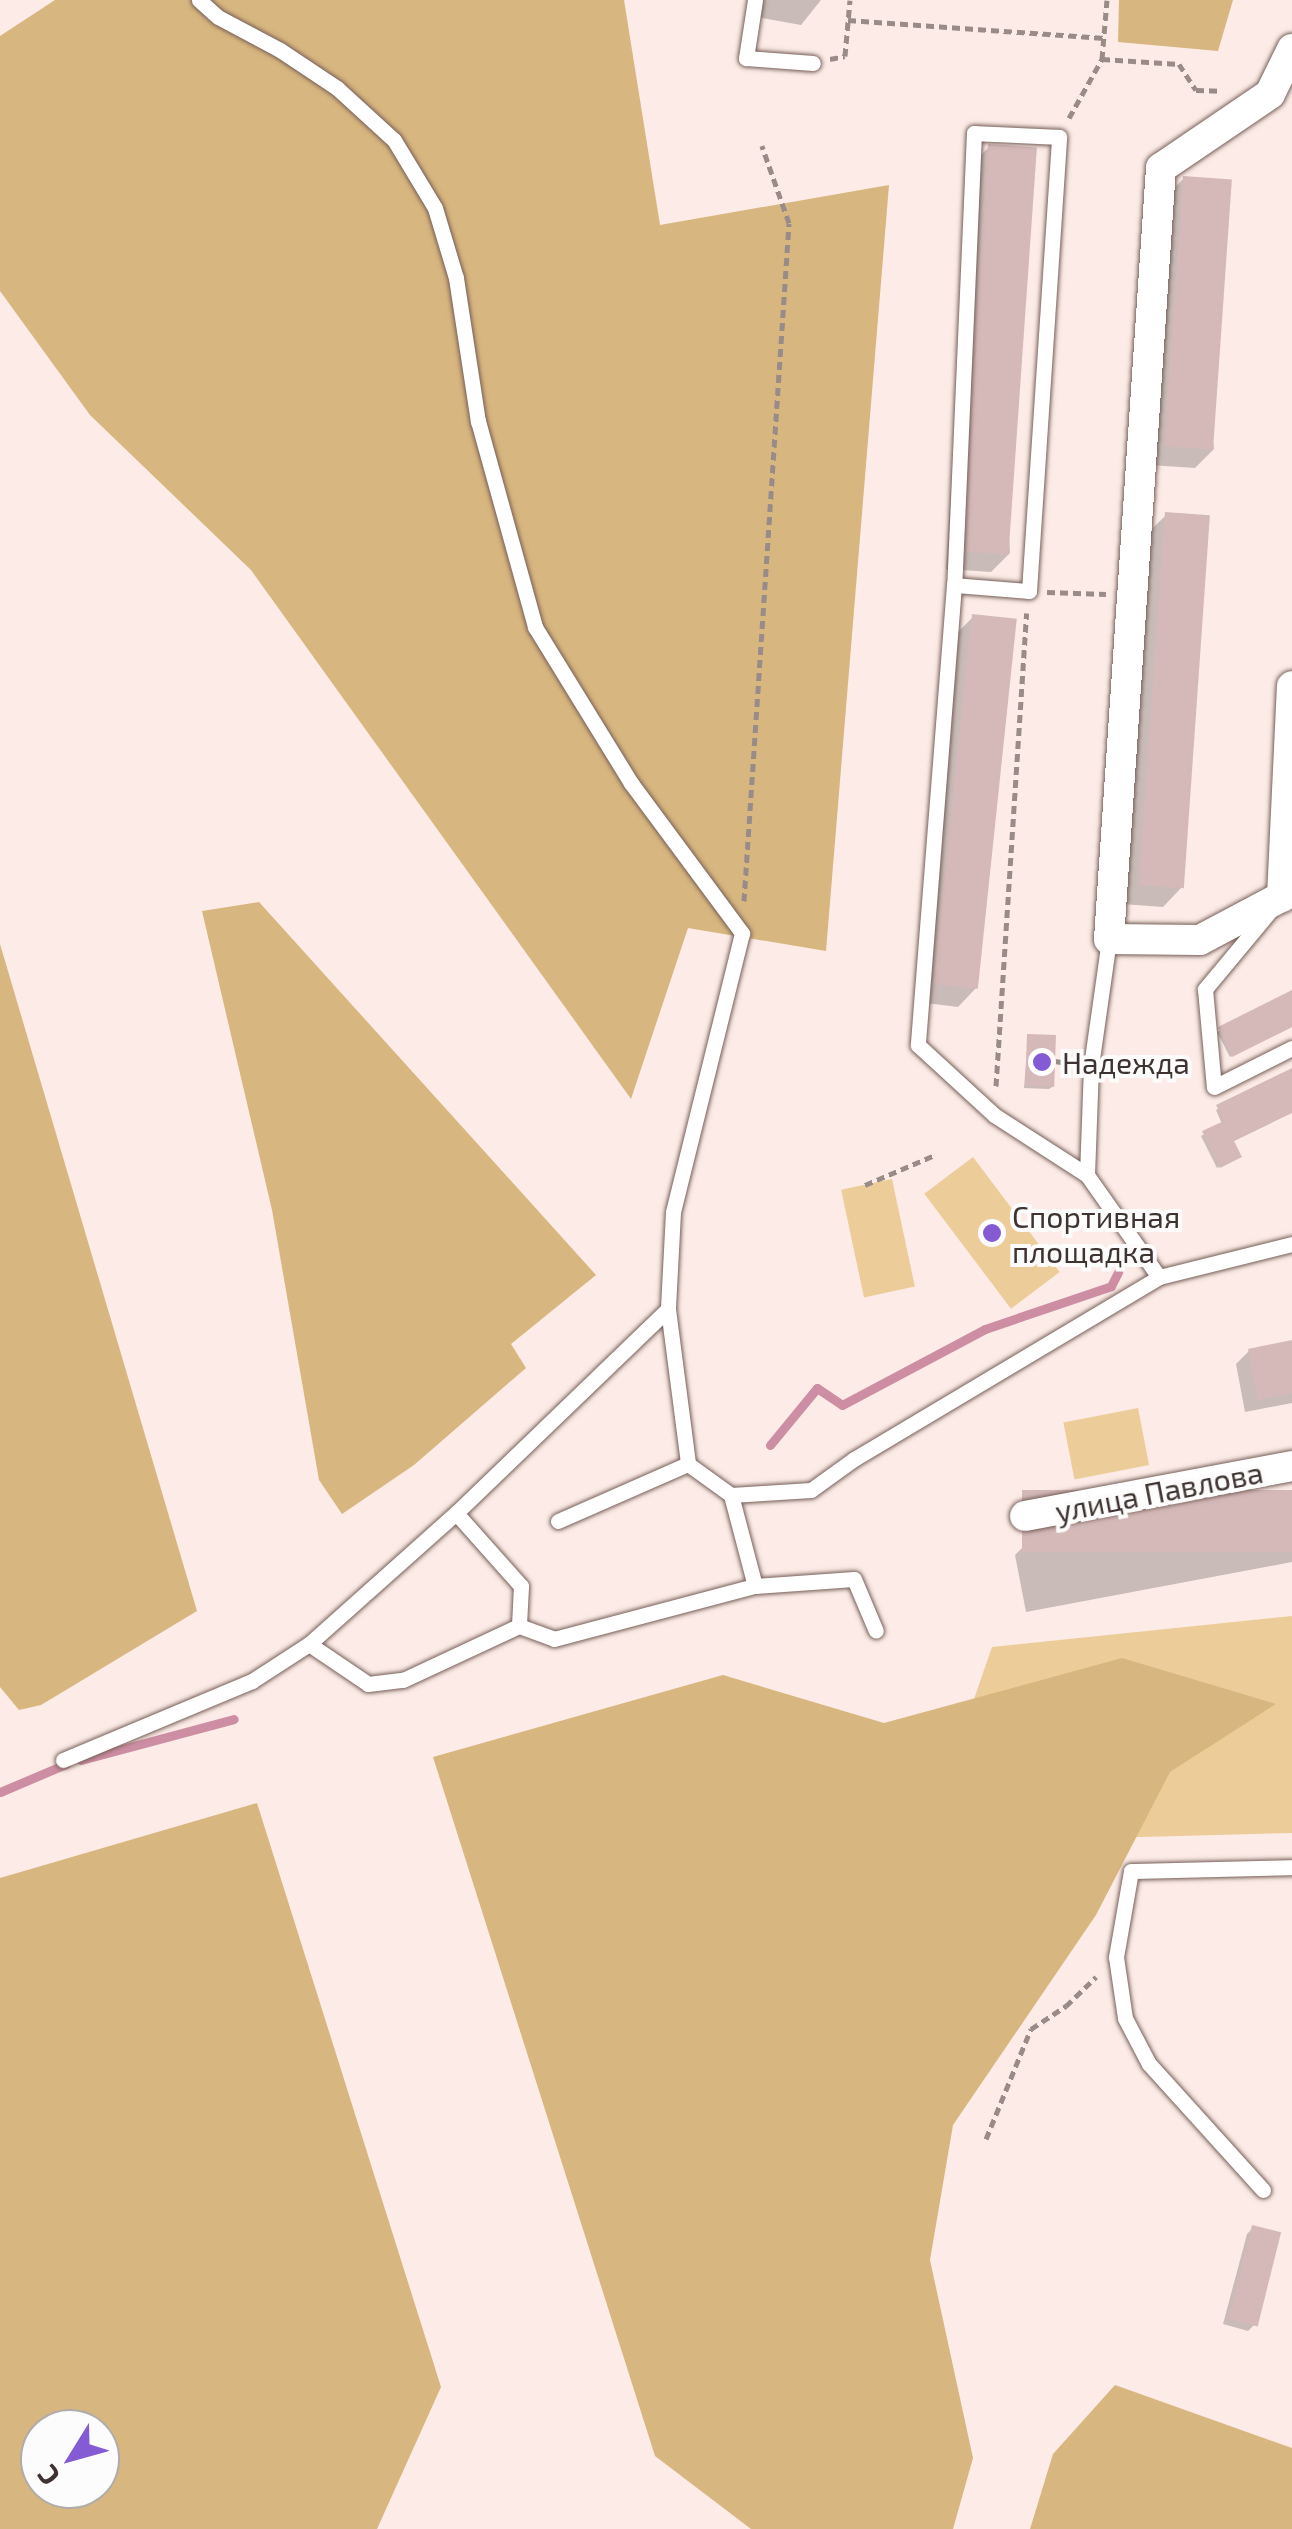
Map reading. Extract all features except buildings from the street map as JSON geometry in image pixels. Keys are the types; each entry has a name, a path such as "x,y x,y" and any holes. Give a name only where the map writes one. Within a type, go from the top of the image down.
{"street":[{"path":"1292,49 1270,94 1161,168 1109,939 1200,940 1287,894 1292,686"},
{"name":"улица Павлова","path":"1026,1516 1292,1466"}],"lane":[{"path":"199,0 218,17 280,50 337,88 394,140 434,208 456,278 478,420 535,627 630,783 742,933 673,1212 668,1309 688,1464 731,1495 812,1490 854,1460 1159,1276 1292,1244"},
{"path":"755,0 746,58 813,63"},
{"path":"954,585 1029,591 1058,136 974,133 954,585 918,1046 994,1115 1088,1174 1159,1276"},
{"path":"1287,894 1206,990 1214,1087 1292,1048"},
{"path":"1088,1174 1091,1066 1109,939"},
{"path":"62,1760 252,1682 308,1644 456,1513 668,1309"},
{"path":"558,1522 688,1464"},
{"path":"731,1495 755,1586"},
{"path":"456,1513 521,1586 520,1626"},
{"path":"308,1644 368,1684 404,1680 520,1626 554,1639 755,1586 854,1579 876,1631"},
{"path":"1263,2190 1149,2064 1125,2018 1116,1957 1130,1871 1292,1867"}],"path":[{"path":"813,63 845,56 850,0"},
{"path":"1058,136 1102,59 1106,0"},
{"path":"848,20 1104,38"},
{"path":"1102,59 1179,64 1196,90 1270,94"},
{"path":"742,933 790,224 762,146"},
{"path":"994,1115 1029,591 1134,596"},
{"path":"865,1185 935,1155"},
{"path":"986,2139 1031,2029 1066,2006 1116,1957"}],"shaded area":[{"path":"55,0 624,0 660,225 889,185 826,951 688,928 631,1099 251,570 90,415 0,291 0,36"},
{"path":"1119,0 1233,0 1218,51 1118,42"},
{"path":"259,902 596,1275 511,1344 526,1368 414,1465 342,1514 319,1480 272,1210 202,911"},
{"path":"0,944 197,1611 41,1705 19,1710 0,1687"},
{"name":"Спортивная площадка","path":"973,1157 1060,1272 1011,1309 924,1194"},
{"path":"892,1179 915,1287 864,1297 841,1190"},
{"path":"1138,1408 1149,1465 1074,1479 1063,1423"},
{"path":"1292,1616 1292,1833 1067,1839 973,1702 992,1647"},
{"path":"1122,1658 1276,1704 1170,1772 1096,1915 953,2125 930,2260 973,2458 953,2529 751,2529 655,2456 433,1757 723,1675 884,1723"},
{"path":"257,1803 441,2387 377,2529 0,2529 0,1878"},
{"path":"1115,2385 1292,2448 1292,2529 1030,2529 1053,2454"}],"waterway":[{"path":"770,1445 817,1388 842,1405 985,1329 1111,1286 1118,1272"},
{"path":"81,1760 234,1719"},
{"path":"0,1792 66,1764"}],"place":[{"name":"Надежда","path":"1042,1062"},
{"name":"Спортивная площадка","path":"992,1233"}]}
